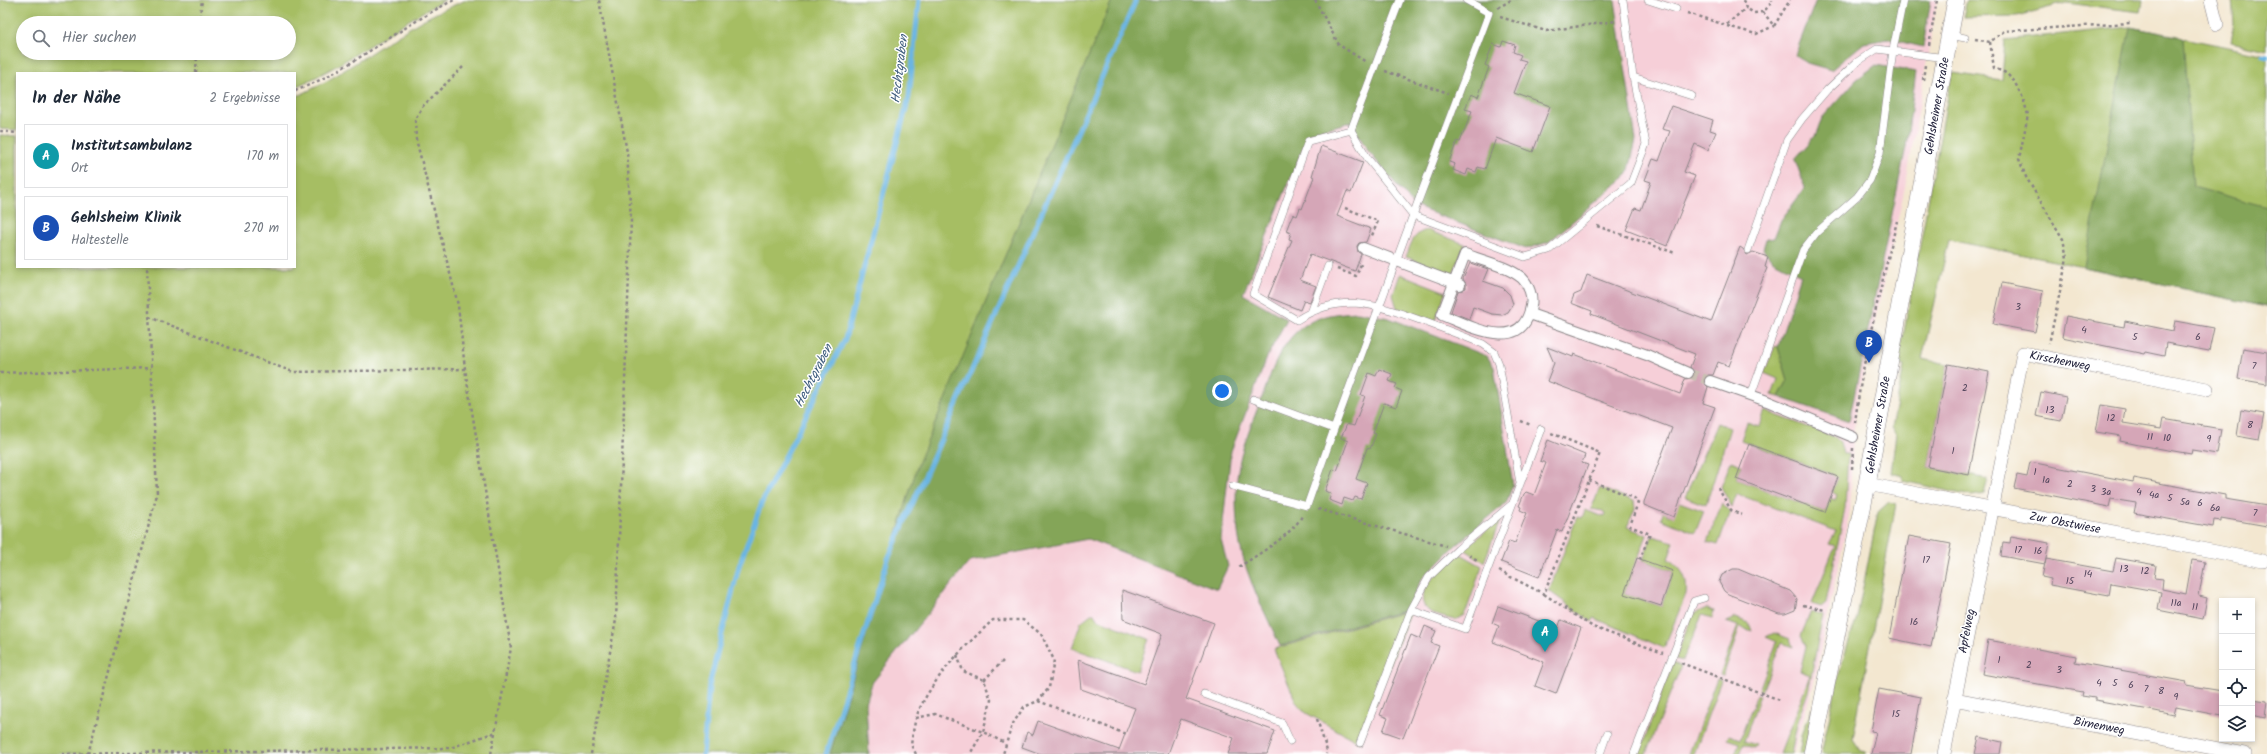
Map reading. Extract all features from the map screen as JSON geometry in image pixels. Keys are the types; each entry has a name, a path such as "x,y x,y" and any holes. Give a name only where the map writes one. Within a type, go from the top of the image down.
{"street":[{"name":"Gehlsheimer Straße","path":"1812,754 1867,484 1946,58 1957,36 1956,0"},
{"path":"2210,0 2217,24"},
{"path":"1363,248 1457,284"},
{"path":"1465,254 1511,271 1523,279 1530,290 1532,302 1530,314 1524,324 1514,331 1502,335 1488,333 1442,315 1457,284 1465,254"},
{"path":"1530,314 1648,355 1688,373"},
{"name":"Kirschenweg","path":"1991,509 2023,353 2207,389"},
{"path":"1710,381 1751,395 1853,437"},
{"name":"Zur Obstwiese","path":"1867,484 2263,561"},
{"name":"Apfelweg","path":"1944,754 1991,509"},
{"name":"Birnenweg","path":"1954,699 2245,754"}],"lane":[{"path":"1351,130 1400,0"},
{"path":"1232,486 1306,506 1489,13 1466,0"},
{"path":"1351,130 1368,159 1413,215 1525,257 1548,250 1631,183 1646,144 1633,76 1623,0"},
{"path":"1648,0 1676,9"},
{"path":"1751,395 1803,250 1817,232 1857,197 1870,180 1880,153 1893,50 1903,0"},
{"path":"1748,250 1787,140 1802,119 1827,90 1856,62 1877,49 1946,58"},
{"path":"1633,76 1692,96"},
{"path":"1351,130 1308,141 1253,294 1297,320 1312,310 1331,304 1356,302 1380,306 1483,344 1494,352 1499,364 1520,483"},
{"path":"1312,310 1328,266"},
{"path":"1253,399 1334,429"},
{"path":"1411,610 1465,629 1541,429"},
{"path":"1360,743 1411,610 1429,576 1458,549 1512,504"},
{"path":"1634,754 1694,601 1704,598"},
{"path":"1204,694 1282,723 1290,741"},
{"path":"1600,754 1607,734"}],"path":[{"path":"201,16 202,0"},
{"path":"296,90 341,68 424,15 454,0"},
{"path":"591,754 616,620 631,220 627,152 599,0"},
{"path":"1743,0 1746,8 1754,13 1763,12 1772,3 1772,0"},
{"path":"1676,9 1756,34 1774,26 1790,0"},
{"path":"1922,86 1937,0"},
{"path":"1726,25 1746,8"},
{"path":"1763,12 1774,26"},
{"path":"1489,13 1546,31 1626,20"},
{"path":"1957,36 1990,42 2004,31 2130,23"},
{"path":"1990,42 1994,68 2006,73 2014,81 2024,98 2028,116 2019,159 2024,171 2063,239 2066,258 2046,358"},
{"path":"196,72 197,60"},
{"path":"463,67 423,106 415,120 416,139 458,305 466,369 511,648 491,754"},
{"path":"0,131 16,133"},
{"path":"1851,476 1853,437 1860,389 1898,215"},
{"path":"1583,221 1675,253"},
{"path":"88,753 157,494 147,268"},
{"path":"149,318 293,372 466,369"},
{"path":"0,374 151,368"},
{"path":"1509,417 1600,453 1544,594"},
{"path":"1589,480 1634,498 1638,502 1630,526 1650,534 1640,559"},
{"path":"1718,488 1730,510 1742,515"},
{"path":"1239,567 1273,544 1298,522 1306,506 1458,549 1544,594 1593,627 1780,700"},
{"path":"1804,605 1830,611"},
{"path":"916,754 911,745 916,718 921,704 957,654 993,620 1023,620 1041,634 1054,660 1049,688 1038,701 1024,707 1012,725 1005,743 1003,754"},
{"path":"957,654 963,671 984,680 991,700 983,732 970,754"},
{"path":"984,680 1004,661"},
{"path":"1038,701 1126,734"},
{"path":"916,718 934,714 983,732 1005,743"},
{"path":"1317,719 1327,751 1326,754"},
{"path":"62,754 450,748 496,732"}],"shaded area":[{"path":"1116,0 1937,0 1907,178 1858,396 1853,437 1849,515 1813,686 1793,754 833,754"}],"green space":[{"path":"0,0 445,0 407,21 334,67 296,87 296,72 16,72 16,130 0,129"},
{"path":"466,0 1116,0 833,754 0,754 0,135 16,136 16,268 296,268 296,97 325,82 417,23"},
{"path":"1112,0 1615,0 1636,140 1628,174 1549,242 1526,249 1414,206 1368,151 1351,122 1309,133 1243,294 1287,319 1268,355 1231,451 1221,540 1228,566 1217,589 1088,539 970,561 872,683 866,704 869,754 830,754 918,464"},
{"path":"1816,0 1931,0 1923,47 1889,39 1864,43 1831,70 1807,63 1795,55"},
{"path":"1967,0 2143,0 2141,12 2066,3 2017,16 1963,17"},
{"path":"2232,0 2267,0 2267,50 2231,42 2234,23"},
{"path":"2130,27 2267,55 2267,307 2084,267 1949,240 1922,359 1948,364 1928,467 1988,479 1984,494 1971,496 1903,481 1903,476 1891,473 1896,433 1892,428 1904,366 1898,364 1952,73 2002,80 2005,40"},
{"path":"2130,27 2183,37 2193,187 2267,207 2267,307 2084,267"},
{"path":"1876,65 1916,72 1906,147 1849,421 1779,397 1788,380 1778,347 1801,275 1772,260 1763,249 1766,239 1774,238 1781,220 1805,188 1795,159 1815,136 1822,118 1856,80"},
{"path":"1427,230 1465,244 1453,274 1406,257 1416,236 1422,231"},
{"path":"1400,274 1446,292 1435,321 1397,308 1393,295"},
{"path":"1358,312 1389,318 1487,356 1494,367 1513,485 1506,503 1456,545 1421,580 1407,610 1280,646 1252,584 1240,545 1237,523 1236,488 1241,455 1274,366 1288,341 1301,328 1321,317"},
{"path":"1775,346 1778,347 1788,380 1779,397 1772,395 1778,379 1764,373"},
{"path":"1765,411 1835,437 1840,442 1843,454 1848,454 1845,508 1826,603 1821,607 1812,604 1835,546 1829,544 1836,531 1737,494 1732,507 1721,487 1731,461 1741,465 1736,479 1825,512 1830,498 1835,500 1837,495 1832,492 1838,477 1741,440 1747,422 1759,426"},
{"path":"1717,423 1730,428 1706,505 1685,497"},
{"path":"1600,488 1634,501 1635,509 1627,527 1647,535 1624,594 1661,606 1673,571 1643,560 1652,536 1674,542 1668,559 1677,566 1683,574 1686,583 1686,594 1664,648 1594,618 1592,622 1549,591 1577,517 1582,518 1585,510 1604,517 1605,514 1603,511 1591,509"},
{"path":"1679,502 1704,511 1695,533 1661,519 1664,510 1667,515 1673,516"},
{"path":"1889,502 1896,504 1853,739 1860,750 1866,751 1865,754 1821,754 1841,666 1857,617 1878,512"},
{"path":"1722,503 1730,511 1718,545 1707,542"},
{"path":"1501,518 1484,562 1464,549"},
{"path":"1459,553 1482,566 1464,615 1455,620 1438,616 1429,611 1423,604 1423,596 1431,580"},
{"path":"1707,608 1714,611 1712,618 1702,615 1683,661 1675,659 1693,614"},
{"path":"1411,610 1360,743 1306,713 1296,702 1274,649"},
{"path":"1811,611 1823,615 1808,692 1798,719 1791,754 1780,754 1810,675 1800,671 1806,646 1801,636"},
{"path":"1091,614 1094,614 1097,619 1149,639 1137,671 1072,648 1081,622"},
{"path":"1735,618 1749,623 1752,631 1740,627 1723,676 1720,675 1738,626 1726,622"},
{"path":"1774,633 1790,639 1793,647 1781,643 1762,691 1759,690 1777,642 1766,637"},
{"path":"1673,663 1681,666 1646,754 1639,754"},
{"path":"1717,678 1721,680 1694,754 1689,754"},
{"path":"1757,694 1760,695 1744,741 1756,745 1754,748 1743,744 1739,754 1735,754 1739,743 1727,739 1729,735 1740,739"},
{"path":"1812,708 1805,754 1799,754 1802,735"}],"building":[{"path":"1503,41 1515,45 1513,52 1521,55 1519,59 1526,61 1514,93 1550,106 1533,152 1496,138 1485,169 1478,167 1476,172 1468,169 1466,175 1453,170 1455,164 1449,162 1457,141 1460,142 1472,111 1465,109 1471,94 1478,97 1489,67 1485,65 1493,44 1501,47"},
{"path":"1671,106 1713,120 1710,130 1716,132 1708,150 1695,144 1684,172 1695,176 1667,246 1626,230 1635,208 1641,210 1651,182 1645,180 1653,159 1659,161 1670,131 1662,129"},
{"path":"1321,146 1363,162 1351,193 1347,191 1337,216 1371,229 1366,242 1359,243 1357,246 1358,252 1361,254 1355,271 1310,254 1300,280 1316,286 1310,302 1304,300 1300,310 1268,297 1292,240 1289,239 1291,233 1286,231 1293,214 1297,216 1300,208 1302,209 1314,177 1312,176"},
{"path":"1740,247 1747,255 1753,252 1768,257 1765,267 1767,268 1729,366 1718,362 1713,375 1708,375 1704,378 1704,383 1708,387 1703,403 1715,407 1674,517 1644,505 1672,428 1547,381 1554,363 1547,347 1573,357 1574,354 1680,394 1685,379 1692,378 1694,375 1693,370 1690,367 1695,354 1591,314 1592,311 1571,303 1574,295 1581,292 1587,275 1711,322"},
{"path":"1470,263 1488,269 1483,281 1503,288 1510,295 1513,304 1508,312 1502,315 1492,314 1473,307 1469,319 1451,312 1458,291 1466,288 1466,284 1463,279"},
{"path":"2002,283 2043,291 2035,332 1993,324"},
{"path":"2066,316 2124,327 2125,321 2173,331 2175,321 2214,328 2209,351 2166,343 2164,356 2145,352 2144,354 2062,337"},
{"path":"2243,348 2267,352 2267,384 2238,379"},
{"path":"1948,364 1989,372 1969,475 1928,467"},
{"path":"1379,369 1392,374 1389,381 1397,384 1395,388 1402,391 1396,407 1384,403 1373,433 1376,434 1370,449 1367,448 1356,479 1367,483 1361,499 1355,497 1353,501 1344,498 1342,505 1329,500 1331,494 1325,491 1333,469 1337,471 1348,441 1341,438 1347,424 1354,426 1365,396 1361,395 1369,373 1376,376"},
{"path":"2041,392 2066,397 2061,421 2036,416"},
{"path":"2101,405 2125,409 2123,423 2161,429 2163,419 2221,429 2217,454 2192,450 2191,454 2139,445 2120,441 2121,436 2096,432"},
{"path":"2241,410 2264,414 2259,440 2237,436"},
{"path":"1548,440 1585,455 1582,463 1588,465 1562,532 1557,530 1539,577 1501,562 1509,541 1515,543 1527,513 1520,510 1521,507 1519,506 1524,494 1526,492 1534,495 1546,463 1540,461"},
{"path":"1749,444 1838,477 1825,512 1736,479"},
{"path":"2030,462 2133,482 2134,478 2225,495 2225,499 2267,506 2267,526 2221,518 2221,521 2214,520 2213,527 2134,513 2136,503 2111,499 2109,507 2014,488 2017,475 2027,477"},
{"path":"1909,536 1951,544 1931,647 1889,638"},
{"path":"2011,536 2049,543 2045,564 2001,556 2003,542 2010,543"},
{"path":"1637,558 1673,571 1661,606 1624,594"},
{"path":"2116,558 2156,565 2154,578 2163,579 2162,589 2186,594 2192,560 2205,562 2199,596 2207,598 2203,619 2158,610 2161,592 2111,583 2109,596 2050,585 2051,579 2042,577 2046,559 2113,571"},
{"path":"1733,569 1738,569 1790,591 1797,599 1795,610 1785,614 1779,614 1728,594 1724,591 1719,582 1722,575"},
{"path":"1122,590 1214,623 1186,699 1275,731 1267,754 1228,754 1234,738 1181,719 1168,754 1041,754 1022,747 1027,732 1033,735 1038,721 1119,750 1135,708 1081,689 1078,660 1144,684 1162,634 1123,619"},
{"path":"1498,606 1558,628 1561,620 1581,628 1556,694 1535,686 1544,662 1493,642 1499,626 1492,623"},
{"path":"1425,626 1436,631 1431,643 1439,646 1403,738 1383,731 1388,718 1380,715 1411,635 1420,639"},
{"path":"1988,640 2076,656 2075,662 2187,682 2186,685 2219,690 2219,715 2176,707 2174,715 2095,700 2095,698 2082,696 2083,692 1982,674"},
{"path":"1879,689 1921,697 1911,754 1871,754 1876,732 1871,731"},
{"path":"2255,699 2267,701 2265,718 2255,716"},
{"path":"1979,737 2002,742 2000,754 1975,754"}],"waterway":[{"name":"Hechtgraben","path":"703,754 709,686 739,566 762,502 845,339 909,97 919,0"},
{"path":"826,754 888,559 1136,0"}],"tunnel":[{"path":"1688,373 1710,381"}],"place":[{"name":"Gehlsheim Klinik","path":"1869,363"},
{"name":"Institutsambulanz","path":"1545,652"}]}
